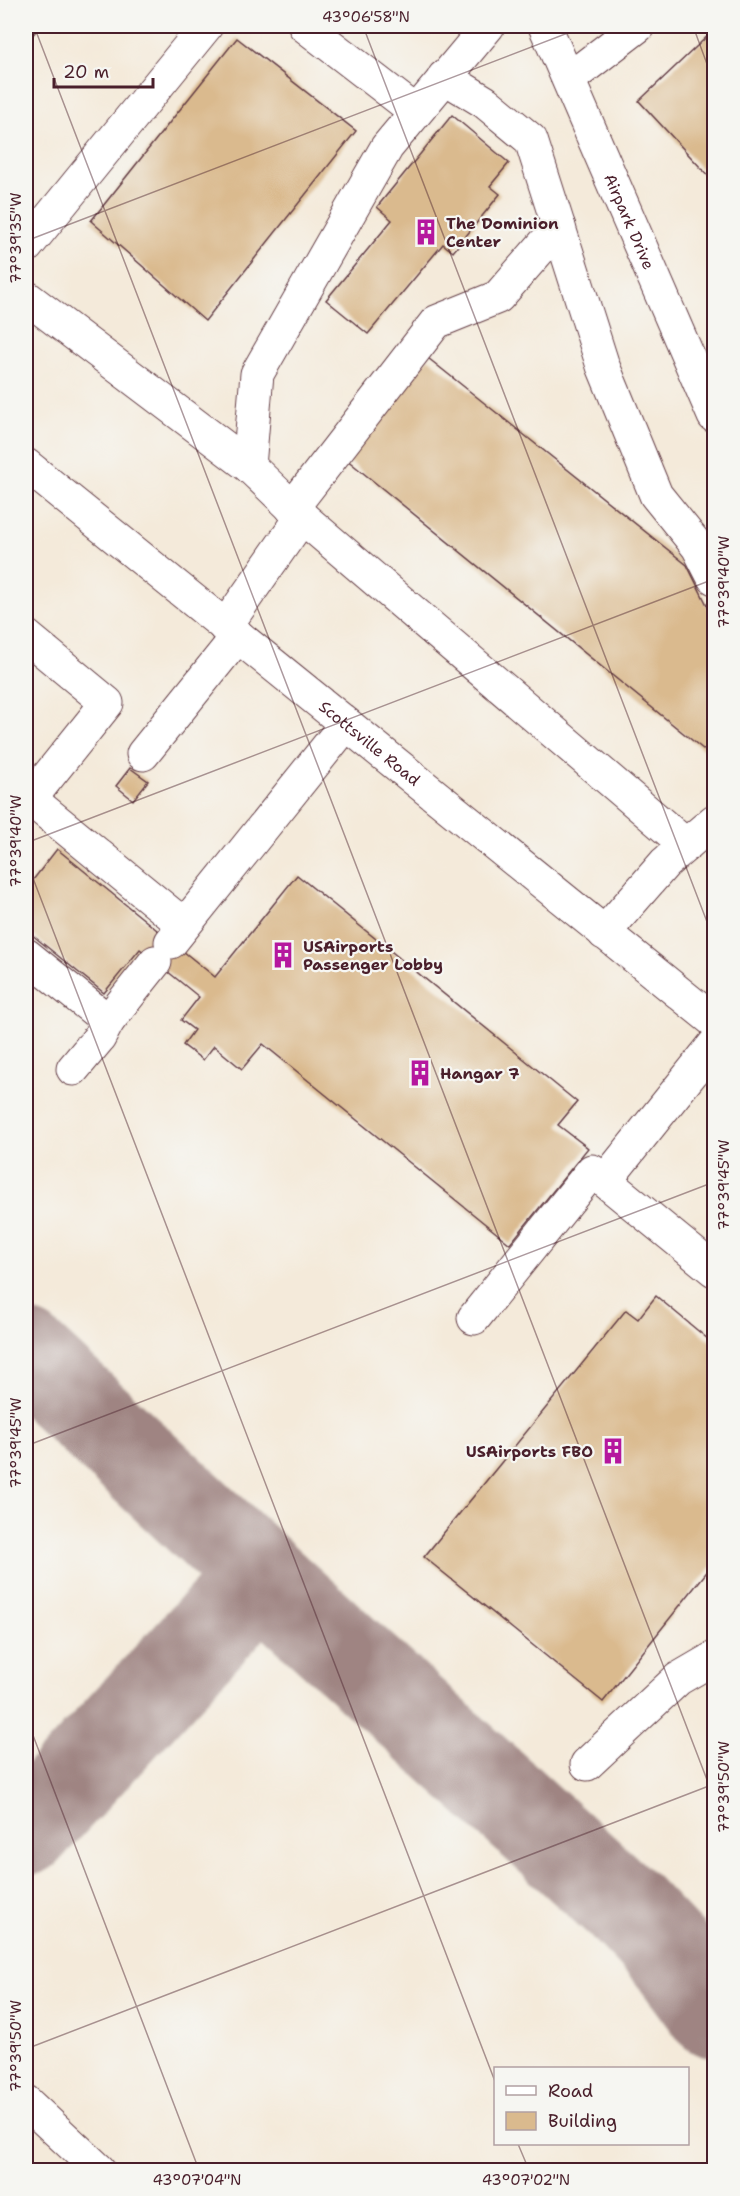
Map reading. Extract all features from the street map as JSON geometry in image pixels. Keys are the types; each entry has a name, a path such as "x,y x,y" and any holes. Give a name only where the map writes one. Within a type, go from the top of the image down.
{"main road":[{"path":"305,26 415,111"},
{"path":"249,466 257,374 387,147 488,26"},
{"name":"Airpark Drive","path":"545,26 714,416"},
{"path":"569,79 638,26"},
{"path":"26,247 197,29"},
{"path":"444,77 485,102 531,140 603,366 656,495 698,547 714,578"},
{"path":"142,754 231,632 297,512 436,322 498,297 559,227"},
{"path":"26,297 249,466 297,512 686,845"},
{"name":"Scottsville Road","path":"26,465 714,1021"},
{"path":"26,636 107,703 28,802 170,943"},
{"path":"73,1069 99,1038 108,1021 346,724"},
{"path":"604,933 665,863 714,821"},
{"path":"26,955 108,1021"},
{"path":"605,1181 714,1045"},
{"path":"474,1317 592,1171 714,1270"},
{"path":"587,1764 678,1679 714,1658"},
{"path":"26,2102 99,2170"}],"building":[{"path":"26,26 40,26 26,43"},
{"path":"714,30 714,182 639,101"},
{"path":"237,38 356,131 205,321 91,221"},
{"name":"The Dominion Center","path":"452,115 509,163 490,186 500,194 453,252 443,244 368,334 326,300 392,220 377,207"},
{"path":"428,358 687,565 714,619 714,758 346,459"},
{"path":"130,768 148,781 133,800 116,786"},
{"name":"Hangar 7","path":"57,849 215,977 297,875 577,1102 558,1125 588,1148 510,1244 263,1044 242,1069 214,1046 203,1060 183,1045 194,1030 181,1020 199,997 140,949 104,993 26,930 26,889"},
{"name":"USAirports FBO","path":"656,1296 714,1344 714,1563 603,1702 424,1557 626,1310 638,1319"}],"taxiway":[{"path":"26,1356 261,1576 627,1909 670,1954 714,2013"},
{"path":"26,1831 261,1576"}],"place":[{"name":"The Dominion Center","path":"426,232"},
{"name":"USAirports Passenger Lobby","path":"283,955"},
{"name":"Hangar 7","path":"420,1073"},
{"name":"USAirports FBO","path":"613,1451"}]}
